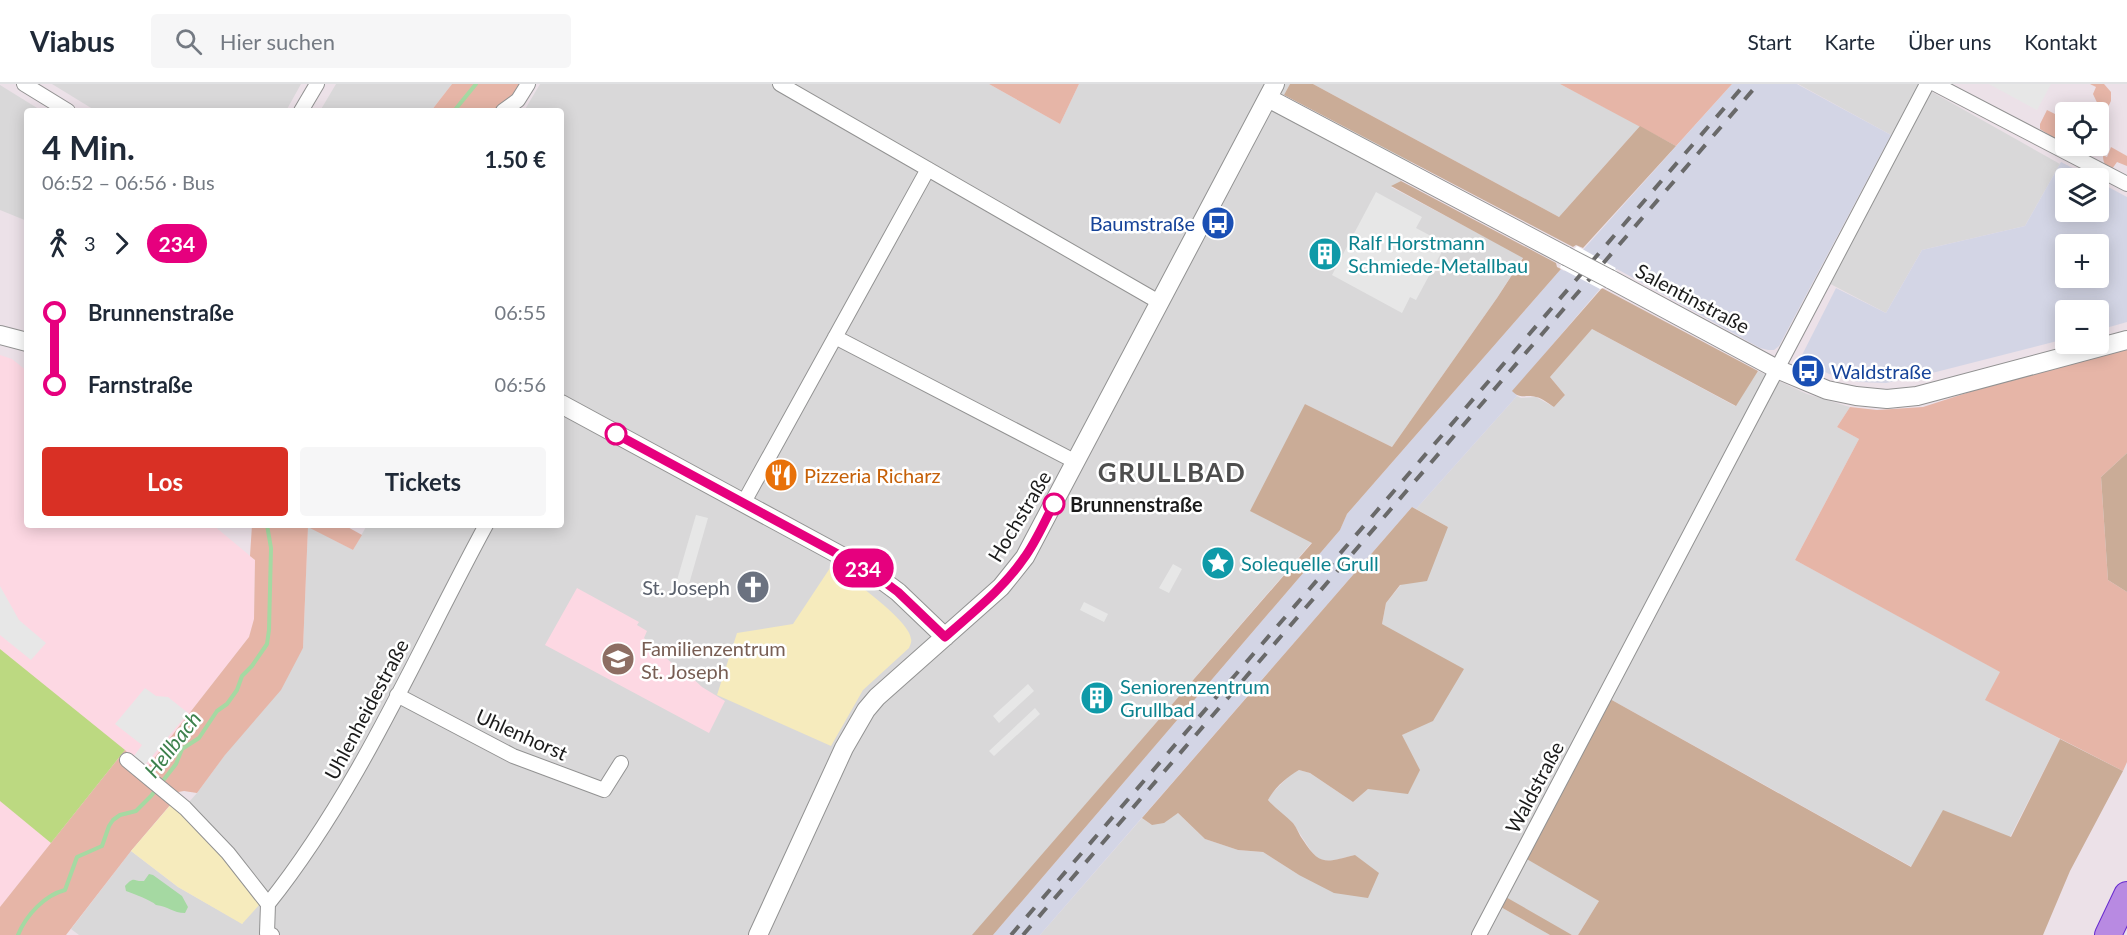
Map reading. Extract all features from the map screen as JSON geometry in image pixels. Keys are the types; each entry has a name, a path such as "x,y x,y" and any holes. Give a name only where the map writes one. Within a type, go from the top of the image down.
{"highway":[{"path":"2108,935 2127,895"}],"street":[{"path":"24,84 63,108"},
{"path":"303,108 317,84"},
{"path":"506,108 518,100 528,84"},
{"path":"780,84 1159,302"},
{"name":"Waldstraße","path":"1479,935 1927,84"},
{"path":"1935,84 2127,184"},
{"name":"Salentinstraße","path":"1272,91 1566,256 1777,369 1827,390 1887,399 1917,396 2127,340"},
{"name":"Hochstraße","path":"758,935 844,748 861,717 877,697 1001,587 1025,556 1272,91"},
{"path":"744,502 928,169"},
{"path":"0,335 24,341"},
{"path":"835,337 1076,462"},
{"path":"564,406 871,572 898,592 945,637"},
{"name":"Uhlenheidestraße","path":"268,904 326,824 484,528"},
{"name":"Uhlenhorst","path":"397,694 513,756 604,790 621,763"},
{"path":"127,760 185,808 228,853 268,904 267,933 272,935"}],"shaded area":[{"path":"52,84 301,84 288,108 91,108"},
{"path":"336,84 452,84 433,108 322,108"},
{"path":"452,84 520,84 512,97 496,108 433,108"},
{"path":"540,84 989,84 1060,124 1079,84 1290,84 1284,96 1411,161 1401,181 1391,187 1523,257 1497,298 1392,447 1305,404 1312,542 973,935 79,935 71,929 131,851 178,887 243,924 181,811 197,793 303,648 308,528 353,550 365,528 564,528 564,108 526,108"},
{"path":"989,84 1079,84 1060,124"},
{"path":"1290,84 1313,84 1559,217 1640,126 1676,146 1583,248 1576,245 1573,247 1284,95"},
{"path":"1313,84 1560,84 1640,126 1559,217"},
{"path":"1560,84 1732,84 1676,146"},
{"path":"1732,84 1797,84 1891,135 1779,346 1774,350 1760,348 1617,269 1513,391 1517,396 1416,509 1412,507 1040,935 993,935 1340,530 1347,514 1561,269 1564,271"},
{"path":"1798,84 1918,84 2060,164 2055,168 2055,173 2025,226 1922,250 1886,313 1817,277 1891,135"},
{"path":"1989,84 2051,84 2037,110"},
{"path":"2090,84 2104,84 2111,92 2109,105 2109,102 2097,102 2093,94 2096,87"},
{"path":"0,85 37,108 24,108 24,220 0,210"},
{"path":"2047,110 2055,114 2055,139 2040,129"},
{"path":"2111,147 2127,156 2127,166 2117,162 2112,169 2106,165 2103,156 2109,156"},
{"path":"2061,162 2073,168 2058,168"},
{"path":"2055,173 2055,222 2109,222 2109,187 2127,197 2127,322 2109,327 2109,300 2055,300 2055,342 1886,383 1858,382 1829,374 1800,359 1836,288 1886,313 1922,250 2025,226"},
{"path":"1401,181 1556,263 1561,269 1347,514 1340,530 993,935 972,935 1312,543 1250,511 1305,404 1392,447 1523,258 1391,186"},
{"path":"1376,192 1422,217 1416,228 1446,244 1416,300 1410,297 1402,313 1332,275"},
{"path":"1602,288 1758,371 1736,406 1592,329 1550,377 1565,395 1554,407 1532,396 1515,394 1512,391"},
{"path":"1592,329 1735,406 1758,371 1807,394 1850,407 1837,427 1859,439 1795,560 2001,672 1986,700 2060,739 2010,837 1912,867 1610,699 1599,901 1578,935 1572,935 1499,906 1550,935 1040,935 1142,818 1152,825 1178,813 1205,839 1238,850 1263,852 1299,875 1355,855 1332,861 1319,860 1293,823 1268,800 1290,775 1299,770 1310,773 1353,802 1368,789 1419,770 1402,735 1433,720 1382,624 1386,603 1448,527 1416,509 1517,396 1536,397 1554,407 1565,395 1550,377"},
{"path":"2127,348 2127,453 2101,477 2108,580 2127,592 2127,762 2123,771 1985,700 2000,672 1795,560 1859,439 1837,427 1850,407 1877,410 1923,407"},
{"path":"0,355 12,359 24,369 24,528 217,528 255,560 254,619 249,637 145,770 125,750 0,907"},
{"path":"2127,453 2127,592 2108,580 2101,477"},
{"path":"1412,507 1448,527 1427,581 1400,585 1386,603 1382,624 1464,669 1433,721 1402,735 1420,770 1408,794 1368,789 1353,802 1310,773 1299,770 1282,783 1268,800 1293,823 1314,855 1331,860 1355,855 1379,873 1368,898 1334,893 1299,875 1263,852 1238,850 1205,839 1178,813 1164,823 1152,825 1142,818"},
{"path":"696,515 708,518 687,591 675,587"},
{"path":"252,528 308,528 303,648 281,690 225,755 197,793 184,791 172,793 145,770 249,637 254,619 255,560 250,556"},
{"path":"310,528 349,528 362,535 353,550"},
{"path":"1173,564 1182,569 1169,593 1159,588"},
{"path":"832,565 890,611 908,631 911,641 909,648 863,690 831,746 717,695 737,633 793,624"},
{"path":"0,586 19,620 46,643 31,660 0,635"},
{"name":"Familienzentrum St. Joseph","path":"577,588 639,622 637,625 647,631 644,638 684,674 686,672 702,687 725,701 709,733 545,645"},
{"path":"1084,602 1108,614 1104,622 1080,610"},
{"path":"0,649 125,750 51,843 0,801"},
{"path":"1028,684 1034,691 999,723 993,716"},
{"path":"145,688 156,696 168,697 188,713 145,765 134,756 142,745 115,724"},
{"path":"1610,699 1911,867 1943,810 2011,837 2060,739 2123,771 2070,871 2043,935 1578,935 1599,901 1525,858"},
{"path":"1035,708 1040,714 994,756 989,751"},
{"path":"125,750 128,753 121,760 171,804 131,851 66,935 0,935 0,907"},
{"path":"173,802 223,856 260,904 242,924 178,887 131,851"},
{"path":"149,874 182,896 188,907 185,913 156,905 126,891 125,886 131,881 144,881"},
{"path":"1504,896 1572,935 1550,935 1499,906"}],"pier":[{"path":"1577,246 1616,268 1617,271 1603,288 1600,289 1560,268 1559,264"}],"waterway":[{"name":"Hellbach","path":"456,108 476,84"},
{"name":"Hellbach","path":"18,935 26,920 43,901 65,890 77,857 102,846 113,820 120,815 136,811 151,796 176,764 182,749 199,738 217,711 227,704 237,690 242,676 267,644 271,548 268,528"}],"railway":[{"path":"1011,935 1745,84"},
{"path":"1023,935 1758,84"}],"bus line":[{"name":"234","path":"616,434 871,572 898,592 945,637 1001,587 1025,556 1054,504"}],"place":[{"name":"Baumstraße","path":"1218,223"},
{"name":"Ralf Horstmann Schmiede-Metallbau","path":"1325,254"},
{"name":"Waldstraße","path":"1808,371"},
{"name":"Pizzeria Richarz","path":"781,475"},
{"name":"Brunnenstraße","path":"1054,504"},
{"name":"Solequelle Grull","path":"1218,563"},
{"name":"St. Joseph","path":"753,587"},
{"name":"Familienzentrum St. Joseph","path":"618,659"},
{"name":"Seniorenzentrum Grullbad","path":"1097,698"}],"district":[{"name":"GRULLBAD","path":"1172,472"}]}
